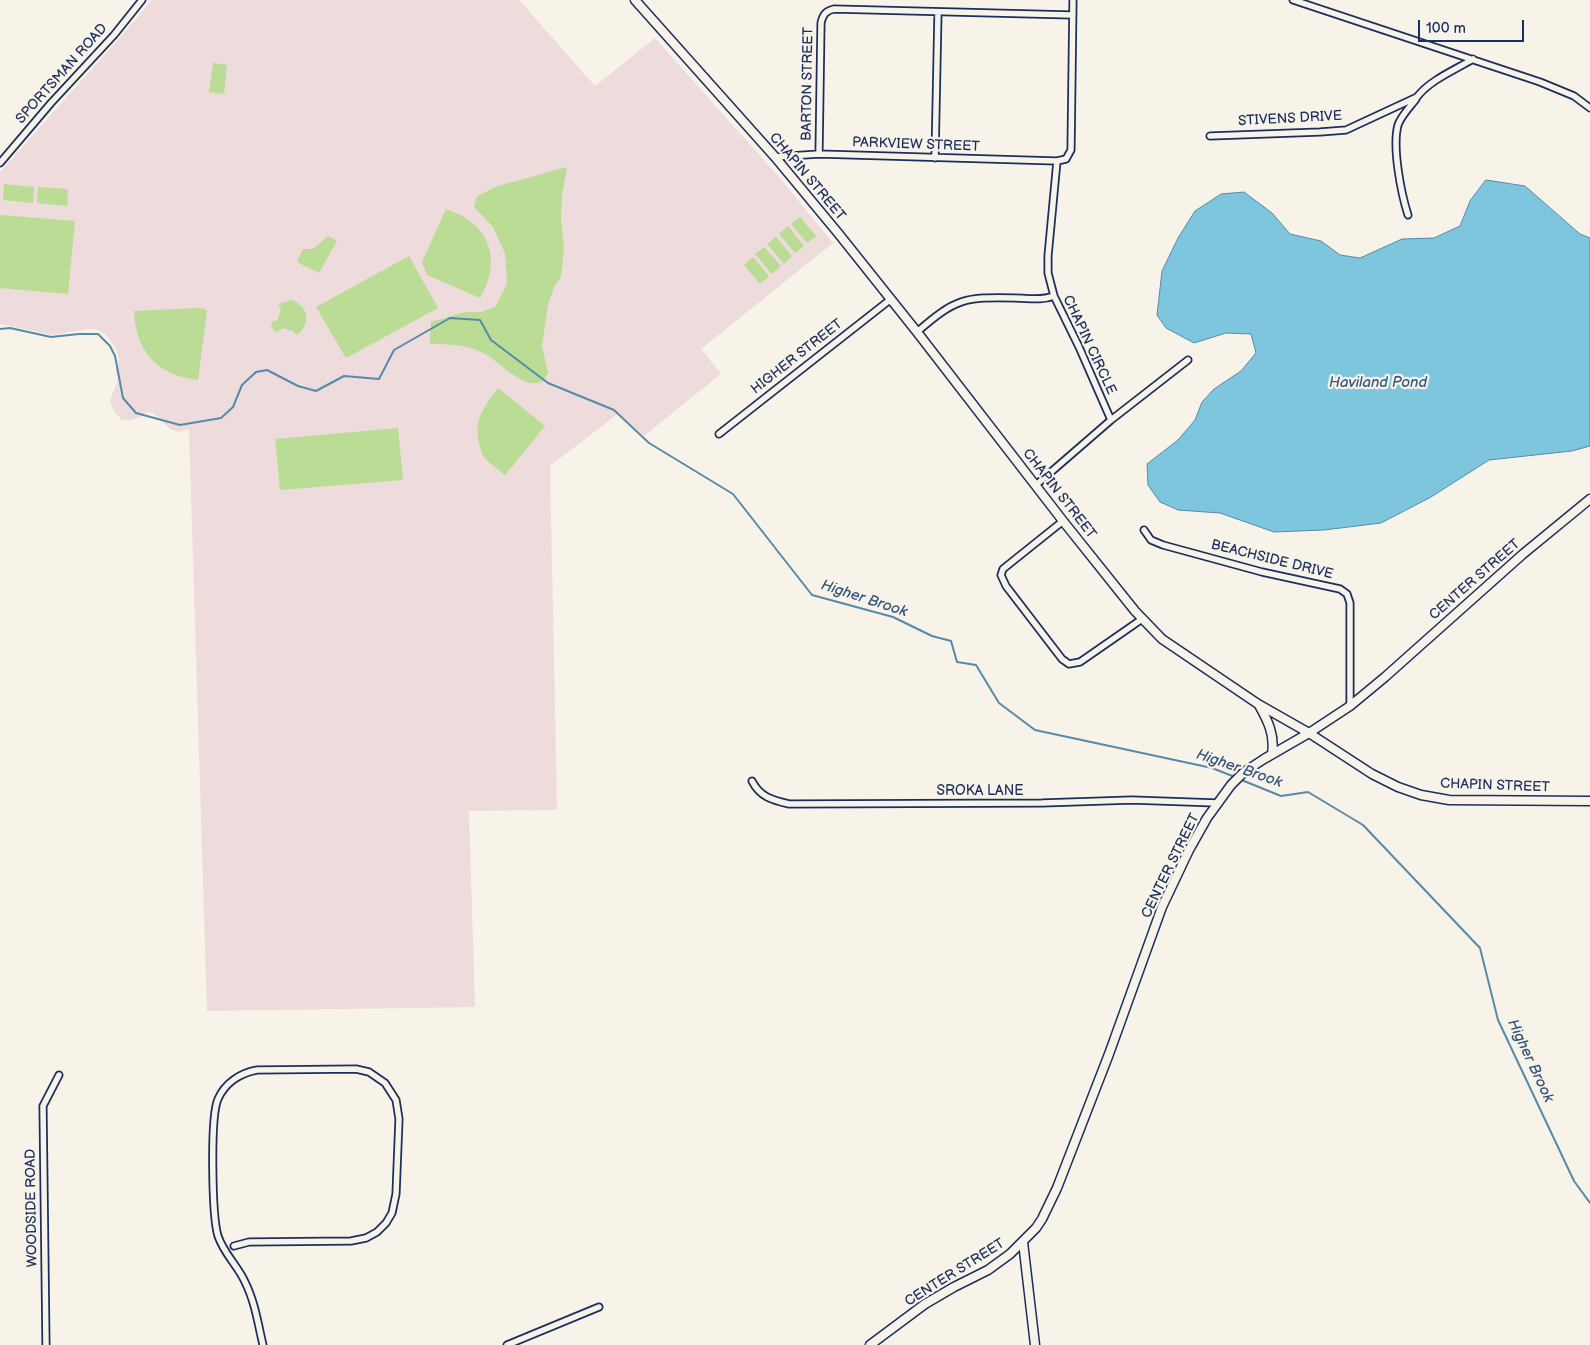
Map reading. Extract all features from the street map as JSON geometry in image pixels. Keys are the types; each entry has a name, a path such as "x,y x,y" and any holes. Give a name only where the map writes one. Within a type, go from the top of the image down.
{"main road":[{"name":"CHAPIN STREET","path":"635,0 774,157 891,299 1063,521 1142,619 1162,639 1258,704 1372,774 1421,796 1451,800 1590,801"},
{"name":"CENTER STREET","path":"870,1345 925,1304 992,1267 1015,1251 1036,1228 1050,1202 1109,1054 1162,907 1189,850 1216,803 1231,785 1240,776 1272,754 1309,734 1350,706 1523,554 1590,499"},
{"path":"1258,704 1271,727 1272,754"},
{"path":"1023,1242 1035,1345"}],"street":[{"name":"SPORTSMAN ROAD","path":"0,163 51,103 114,35 142,0"},
{"path":"1054,296 1048,273 1048,256 1057,161 1066,159 1070,150 1073,0"},
{"path":"1293,0 1562,90 1590,108"},
{"name":"BARTON STREET","path":"819,154 821,23 823,15 834,9 938,12"},
{"path":"935,158 938,12 1072,15"},
{"name":"STIVENS DRIVE","path":"1210,136 1346,130 1417,98 1443,76 1473,59"},
{"path":"1408,215 1402,192 1396,139 1398,125 1417,98"},
{"name":"PARKVIEW STREET","path":"774,157 819,154 1057,161"},
{"name":"CHAPIN CIRCLE","path":"917,332 939,313 960,301 973,298 1039,299 1054,296 1079,347 1110,420"},
{"name":"HIGHER STREET","path":"719,434 891,299"},
{"path":"1036,485 1110,420 1188,360"},
{"path":"1063,521 1003,569 1001,575 1006,586 1060,658 1069,664 1080,662 1142,619"},
{"name":"BEACHSIDE DRIVE","path":"1144,530 1151,540 1164,545 1262,572 1340,589 1345,592 1350,603 1350,706"},
{"name":"SROKA LANE","path":"752,781 756,790 764,797 789,804 1033,803 1132,800 1216,803"},
{"path":"234,1246 249,1242 340,1242 359,1240 372,1235 386,1223 396,1201 399,1119 396,1100 385,1083 369,1072 356,1069 256,1070 244,1073 233,1080 224,1088 218,1100 214,1118 214,1206 216,1227 221,1244 245,1280 263,1345"},
{"name":"WOODSIDE ROAD","path":"46,1345 43,1107 59,1075"},
{"path":"507,1345 514,1344 599,1307"}],"shaded area":[{"path":"151,0 519,0 595,86 655,38 779,177 833,243 701,349 721,374 644,436 619,413 550,466 557,810 469,811 475,1007 207,1011 189,429 179,432 170,429 153,413 147,412 139,418 122,420 114,412 110,400 118,381 116,371 119,357 114,345 105,334 96,329 53,335 0,324 0,172 139,16"}],"green space":[{"path":"213,63 227,65 224,94 209,92"},
{"path":"567,167 562,195 561,220 564,248 561,277 555,285 548,304 542,346 548,373 545,378 540,382 526,382 477,350 457,345 430,344 431,322 465,312 482,312 496,306 507,283 505,253 493,227 474,207 477,196 498,186"},
{"path":"4,184 34,187 33,203 3,200"},
{"path":"38,187 68,189 67,206 37,203"},
{"path":"446,209 461,215 473,223 482,233 488,244 491,256 490,270 487,284 480,298 427,275 422,262"},
{"path":"0,215 75,221 68,294 0,288"},
{"path":"800,217 816,236 807,243 791,224"},
{"path":"788,226 804,246 795,253 779,234"},
{"path":"328,236 337,241 319,273 297,262 303,249 313,249"},
{"path":"776,237 792,256 784,264 767,244"},
{"path":"764,247 781,266 772,274 755,254"},
{"path":"409,256 438,308 346,358 316,307"},
{"path":"753,257 769,276 760,284 744,265"},
{"path":"291,300 297,302 304,310 306,315 305,326 297,335 293,331 282,328 275,332 271,326 272,322 277,320 281,310 278,304"},
{"path":"198,308 207,311 198,380 171,373 151,359 144,350 139,338 134,311"},
{"path":"498,388 545,426 505,475 484,457 478,438 480,418"},
{"path":"398,428 403,480 280,490 275,439"}],"water":[{"name":"Haviland Pond","path":"1486,180 1525,186 1580,234 1590,238 1590,446 1572,451 1489,460 1431,497 1381,523 1324,530 1274,532 1220,513 1178,510 1160,502 1148,485 1147,464 1178,440 1195,420 1202,402 1214,389 1241,371 1256,353 1251,334 1226,333 1194,343 1166,328 1157,315 1162,271 1178,238 1195,211 1221,194 1244,192 1272,213 1290,234 1321,241 1340,255 1360,258 1402,239 1434,238 1460,226 1470,201"}],"waterway":[{"name":"Higher Brook","path":"0,329 10,328 51,337 98,334 110,346 115,356 123,398 136,413 180,425 221,418 233,407 242,385 256,372 267,370 298,386 316,391 344,376 379,379 394,350 450,318 480,320 491,340 548,383 614,410 649,443 733,494 812,595 893,617 932,636 951,641 957,662 976,665 999,703 1035,730 1212,768 1235,777"},
{"name":"Higher Brook","path":"1239,779 1281,796 1308,792 1363,825 1480,948 1498,1020 1574,1181 1590,1203"}]}
